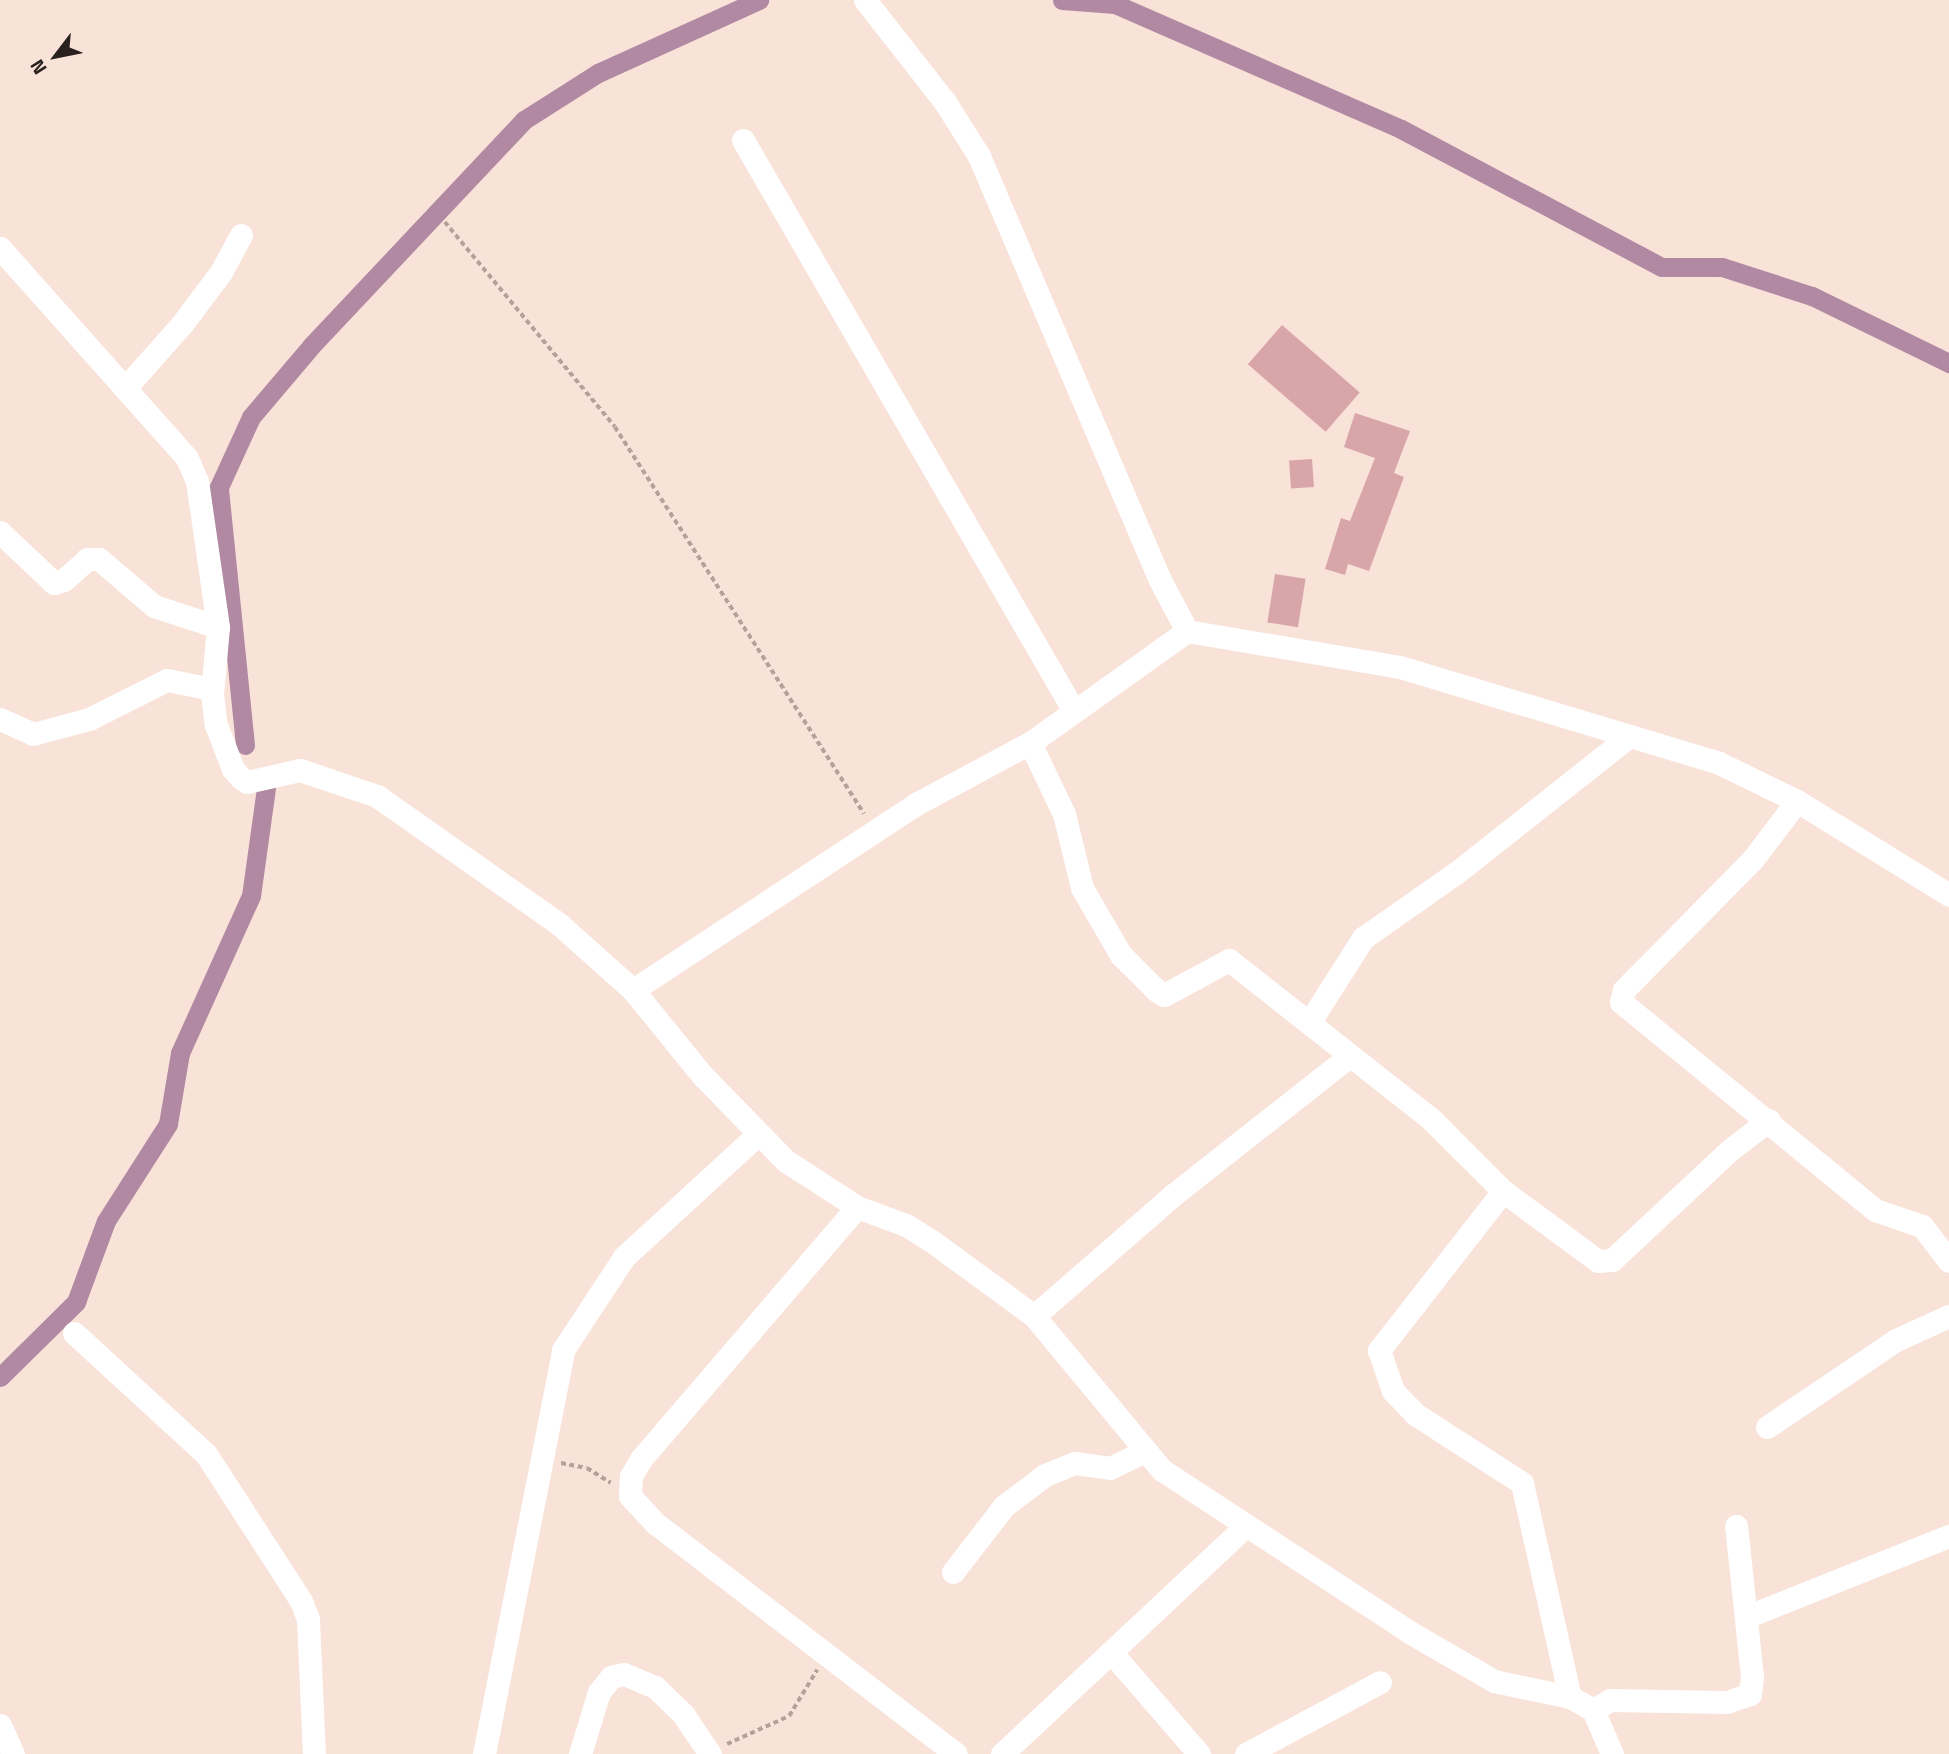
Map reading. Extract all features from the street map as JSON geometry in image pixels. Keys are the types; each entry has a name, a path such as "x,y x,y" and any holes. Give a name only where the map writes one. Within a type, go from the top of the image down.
{"street":[{"path":"865,0 945,102 979,156 1160,580 1187,631"},
{"path":"743,140 1074,711"},
{"path":"127,386 182,324 221,272 242,235"},
{"path":"0,248 175,442 197,481 218,627 212,690 216,725 233,769 241,778 247,782 300,770 377,796 559,924 633,990 758,1134 786,1161 857,1207 924,1237 1034,1316 1162,1470 1245,1527 1494,1681 1570,1697 1593,1710 1612,1754"},
{"path":"0,532 54,583 64,580 88,559 99,559 153,606 218,627"},
{"path":"633,990 877,834 916,804 1030,743 1187,631 1400,667 1719,763 1797,801 1949,895"},
{"path":"0,719 33,734 89,719 167,680 212,690"},
{"path":"1310,1023 1363,937 1456,873 1628,737"},
{"path":"1030,743 1064,814 1082,888 1121,955 1147,981 1164,995 1229,960 1310,1023 1347,1058 1430,1118 1503,1191 1598,1261 1612,1260 1730,1150 1769,1120"},
{"path":"1797,801 1753,859 1624,989 1621,1002 1875,1209 1922,1226 1949,1261"},
{"path":"1034,1316 1173,1195 1347,1058"},
{"path":"484,1754 539,1459 563,1350 602,1285 624,1258 758,1134"},
{"path":"1503,1191 1379,1350 1393,1391 1415,1414 1522,1483 1570,1697"},
{"path":"857,1207 641,1459 631,1476 630,1496 655,1523 828,1653 956,1754"},
{"path":"1767,1427 1896,1340 1949,1316"},
{"path":"74,1333 206,1454 301,1601 307,1619 314,1754"},
{"path":"953,1572 1004,1506 1045,1475 1075,1463 1111,1468 1145,1451"},
{"path":"1593,1710 1611,1700 1739,1700 1749,1694 1752,1677 1736,1526"},
{"path":"1002,1754 1245,1527"},
{"path":"1746,1617 1949,1536"},
{"path":"1111,1652 1199,1754"},
{"path":"580,1754 599,1692 611,1677 624,1674 655,1687 683,1714 710,1753"},
{"path":"1246,1754 1380,1682"},
{"path":"0,1725 13,1754"}],"path":[{"path":"445,222 615,426 877,834"},
{"path":"539,1459 587,1468 630,1496"},
{"path":"710,1753 789,1716 828,1653"}],"building":[{"path":"1282,325 1360,393 1326,432 1248,364"},
{"path":"1355,413 1410,431 1394,473 1404,477 1369,571 1348,564 1345,575 1325,569 1341,518 1350,521 1375,458 1344,447"},
{"path":"1312,459 1314,487 1291,489 1289,461"},
{"path":"1275,574 1306,579 1298,627 1267,622"}],"waterway":[{"path":"245,745 219,487 251,417 312,345 524,120 598,73 759,0"},
{"path":"1062,0 1115,4 1401,129 1662,267 1722,267 1812,296 1949,363"},
{"path":"0,1377 76,1302 106,1221 168,1124 180,1053 251,896 266,788"}]}
